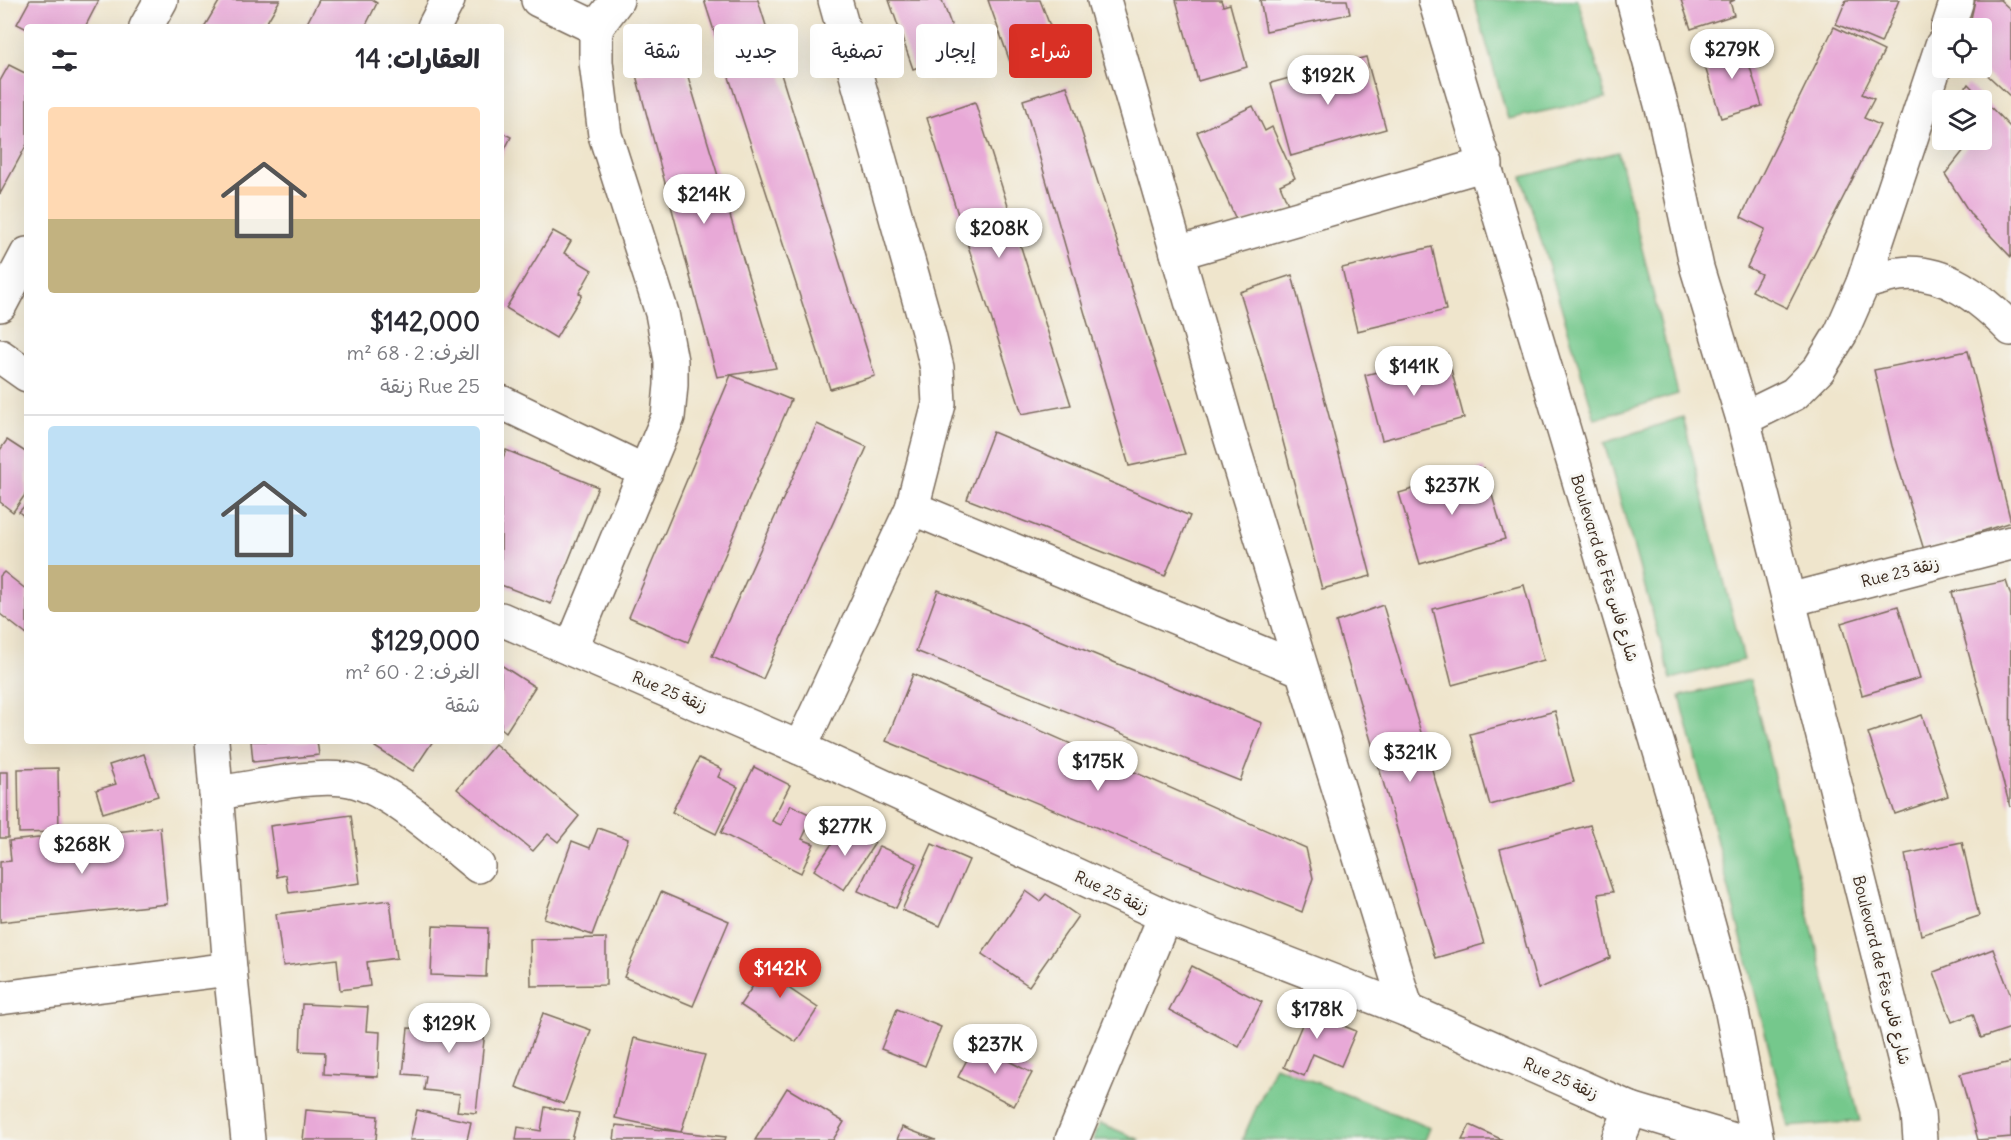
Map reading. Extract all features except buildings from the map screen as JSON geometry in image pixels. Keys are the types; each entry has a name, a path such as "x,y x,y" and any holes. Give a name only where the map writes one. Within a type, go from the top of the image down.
{"street":[{"path":"149,24 161,0"},
{"path":"436,24 448,0"},
{"path":"538,0 596,28"},
{"path":"571,649 668,417 671,361 662,313 605,135 596,62 596,28 617,0"},
{"path":"800,748 912,508 939,404 937,368 835,0"},
{"path":"1104,0 1300,669 1407,1010"},
{"name":"Boulevard de Fès شارع فاس","path":"1435,0 1486,164 1680,822 1731,1007 1757,1140"},
{"name":"Boulevard de Fès شارع فاس","path":"1633,0 1665,119 1697,268 1743,420 1789,600 1918,1113 1920,1140"},
{"path":"1952,18 1958,0"},
{"path":"1743,420 1794,394 1819,369 1841,333 1863,284 1932,75"},
{"path":"1177,254 1486,164"},
{"path":"0,306 24,260"},
{"path":"1863,284 1900,273 1940,278 1970,292 2010,331"},
{"path":"0,356 24,373"},
{"path":"504,403 646,472"},
{"path":"912,508 1300,669"},
{"name":"Rue 23 زنقة","path":"1789,600 2011,543"},
{"name":"Rue 25 زنقة","path":"504,620 800,748 1165,916 1407,1010 1631,1109 1734,1140"},
{"path":"212,744 230,969 248,1140"},
{"path":"216,793 322,778 346,779 388,796 478,866"},
{"path":"1072,1140 1165,916"},
{"path":"0,998 230,969"},
{"path":"1618,1140 1631,1109"}],"green space":[{"path":"1474,0 1578,0 1606,98 1508,119"},
{"path":"1618,152 1678,394 1595,419 1522,177"},
{"path":"1683,417 1744,660 1671,679 1604,443"},
{"path":"1750,680 1860,1121 1789,1127 1680,696"},
{"path":"1275,1066 1430,1128 1425,1140 1242,1140"},
{"path":"1100,1123 1140,1140 1093,1140"}]}
